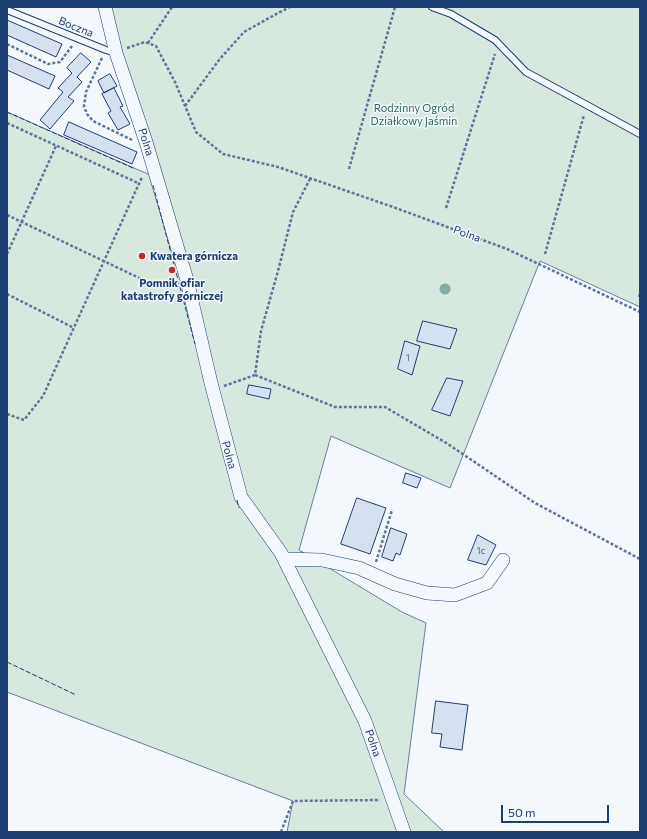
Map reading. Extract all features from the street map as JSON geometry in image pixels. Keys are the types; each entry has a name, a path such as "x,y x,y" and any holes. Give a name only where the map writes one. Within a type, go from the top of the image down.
{"street":[{"name":"Polna","path":"105,7 111,52 146,142 187,280 212,390 241,497 281,553 365,721 404,832"},
{"path":"284,559 322,560 359,568 395,584 427,593 455,595 487,583 503,560"}],"lane":[{"path":"432,7 451,14 495,40 526,72 640,134"},
{"name":"Boczna","path":"7,10 111,52"}],"path":[{"path":"146,142 140,144 93,121 86,114 84,106 86,92 111,52 145,42 148,43 172,7"},
{"path":"185,106 219,60 244,32 290,7"},
{"path":"349,169 395,7"},
{"path":"7,44 48,64 60,62 77,39"},
{"name":"Polna","path":"148,43 156,46 175,82 196,132 223,154 278,167 507,249 640,312"},
{"path":"446,208 499,44"},
{"path":"545,254 587,105"},
{"path":"7,123 138,183 43,396 24,420 7,414"},
{"path":"7,254 56,146"},
{"path":"256,375 261,331 293,212 310,179"},
{"path":"7,215 152,284"},
{"path":"7,294 74,328"},
{"path":"212,390 256,375 335,407 385,407 448,444 535,502 640,560"},
{"path":"373,574 392,510"},
{"path":"281,832 293,801 392,800"}],"green space":[{"name":"Rodzinny Ogród Działkowy Jaśmin","path":"105,7 640,7 640,307 540,261 450,488 331,436 299,550 402,612 426,623 404,794 444,832 287,832 293,801 7,692 7,112 150,175"}],"building":[{"path":"7,20 62,44 56,57 7,35"},
{"path":"81,53 91,62 77,77 82,82 68,97 74,101 50,129 40,120 63,92 58,88 72,73 67,68"},
{"path":"7,55 55,76 49,89 7,70"},
{"path":"110,74 117,86 104,93 98,81"},
{"path":"114,88 123,106 120,107 130,124 118,130 108,113 111,111 102,94"},
{"path":"69,122 137,152 132,164 64,135"},
{"path":"423,321 457,329 450,349 417,341"},
{"path":"405,341 420,346 412,375 398,369"},
{"path":"447,378 463,381 450,416 432,410"},
{"path":"249,385 271,389 269,399 247,394"},
{"path":"406,473 421,478 417,488 403,483"},
{"path":"357,498 386,508 370,554 341,544"},
{"path":"391,528 407,534 400,555 396,553 393,561 382,557"},
{"path":"478,535 496,545 486,565 468,560"},
{"path":"436,701 468,705 462,750 440,747 442,734 432,733"}],"fence":[{"path":"7,112 135,169"},
{"path":"153,185 195,344"},
{"path":"237,500 239,508"},
{"path":"7,662 76,695"}],"place":[{"name":"Kwatera górnicza","path":"142,256"},
{"name":"Pomnik ofiar katastrofy górniczej","path":"172,270"}]}
